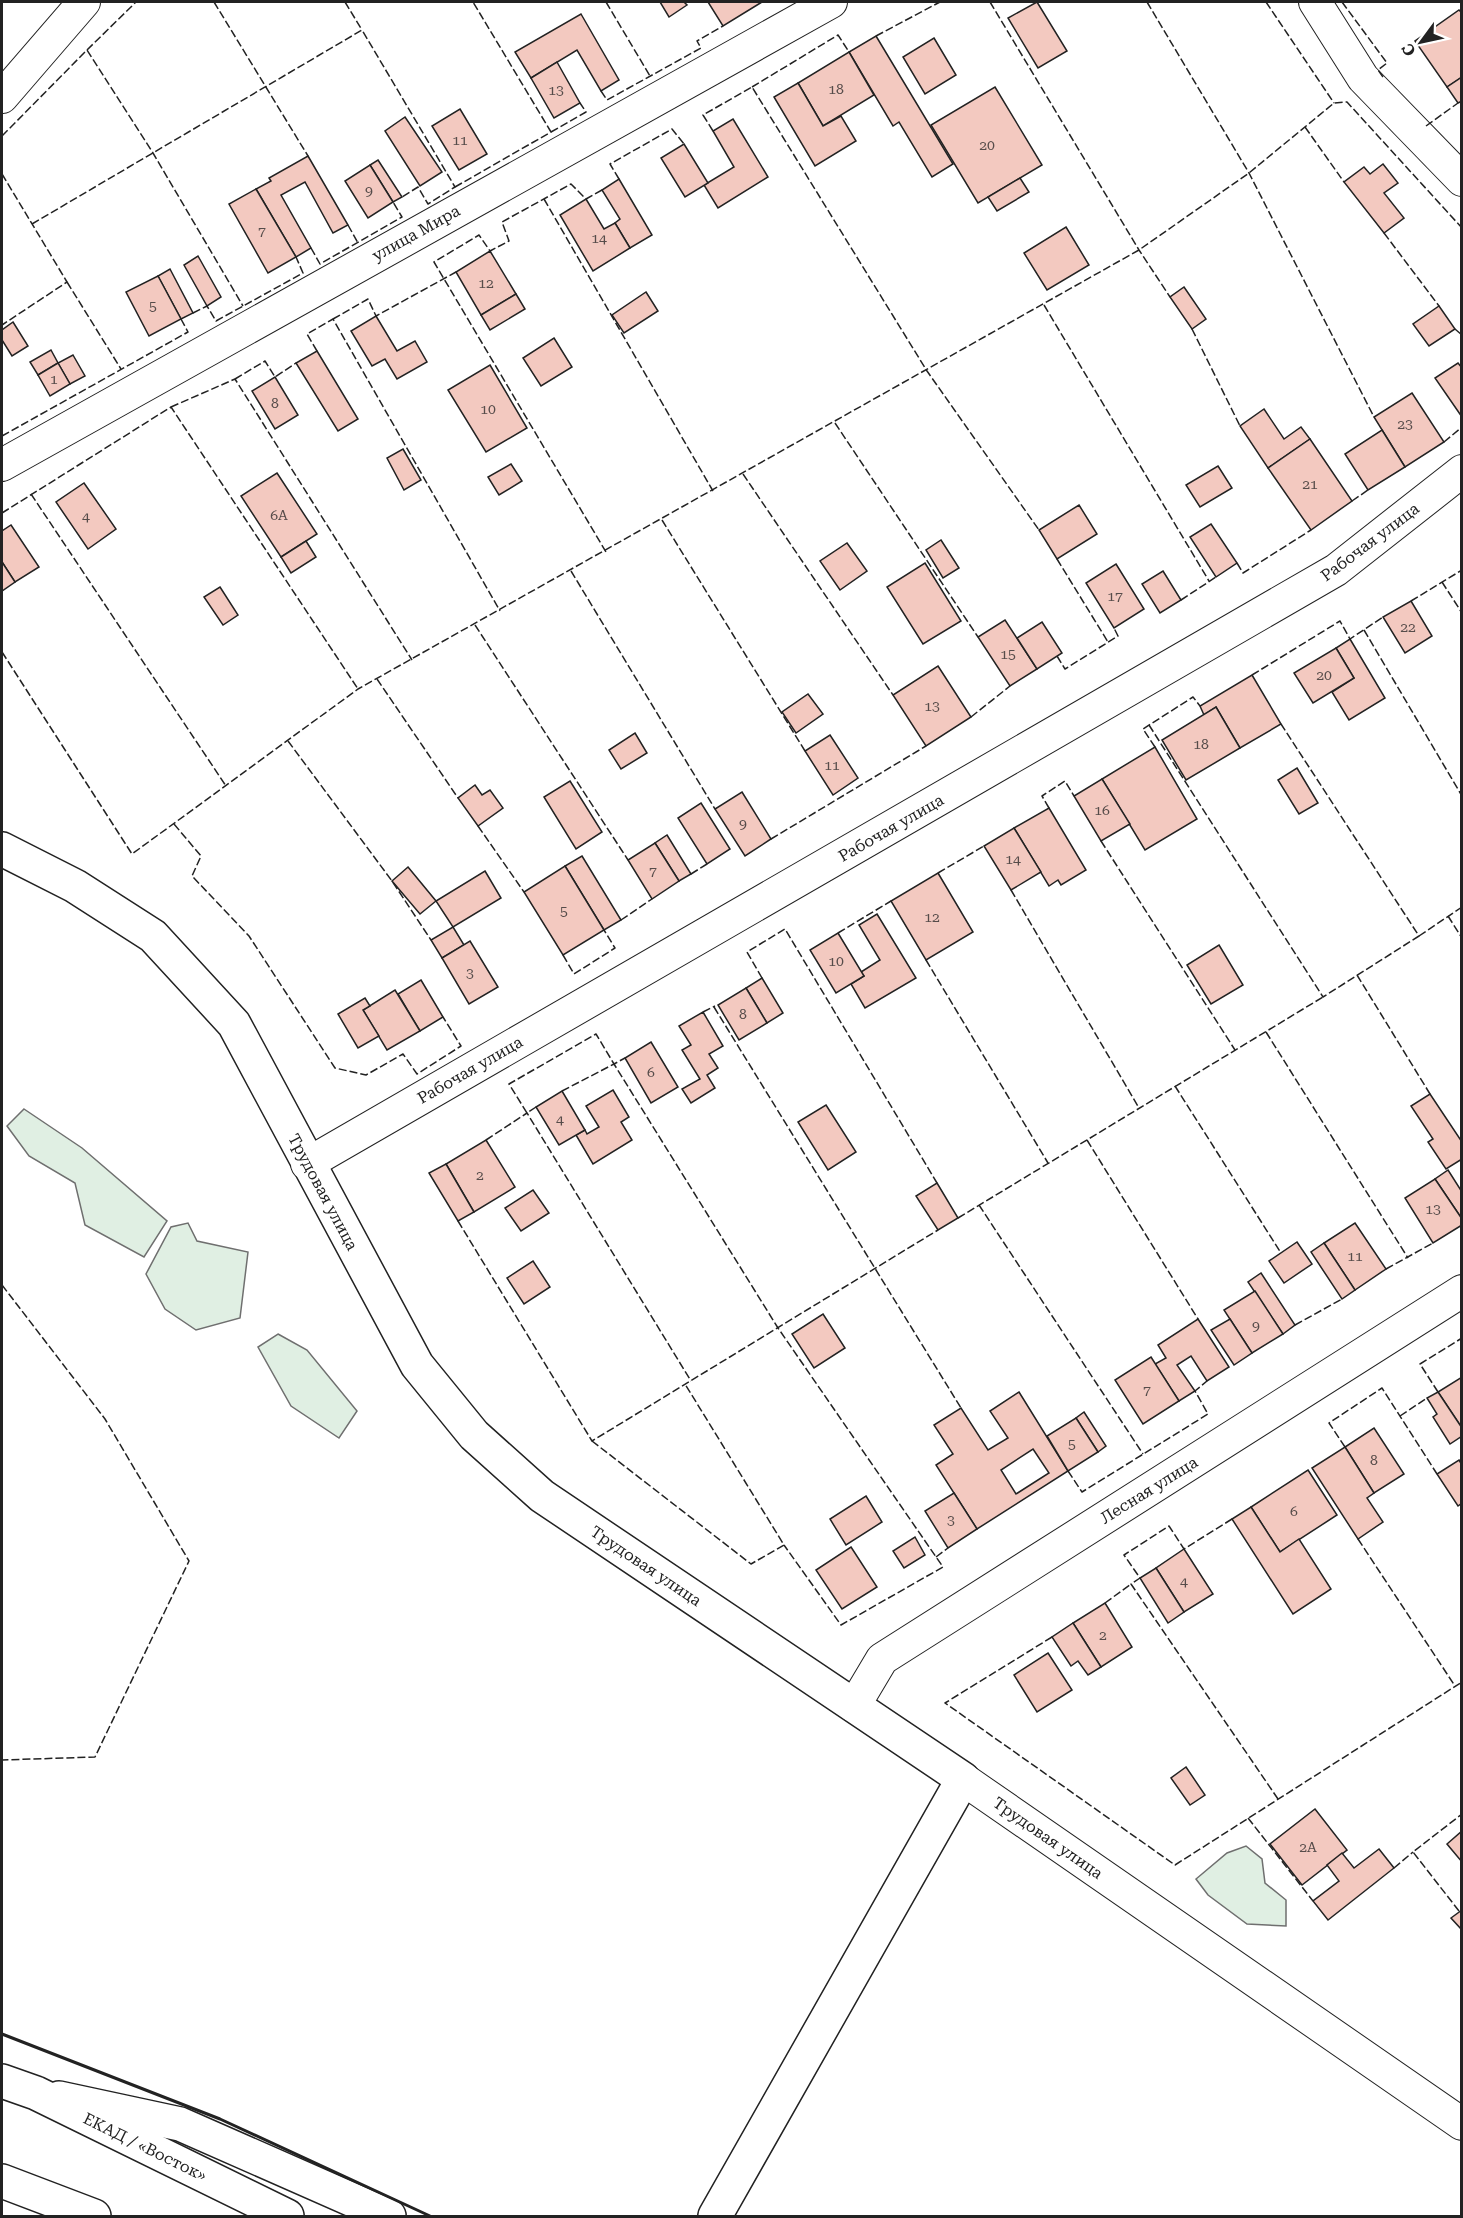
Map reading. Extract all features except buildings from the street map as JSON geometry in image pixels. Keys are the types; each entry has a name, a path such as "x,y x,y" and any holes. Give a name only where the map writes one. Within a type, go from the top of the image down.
{"main road":[{"name":"Трудовая улица","path":"2,849 75,886 153,936 234,1024 307,1164 417,1365 474,1435 542,1496 963,1779"},
{"path":"714,2215 963,1779"},
{"name":"ЕКАД / «Восток»","path":"2,2081 36,2093 286,2217"},
{"path":"36,2093 180,2124 389,2217"},
{"path":"2,2181 94,2217"}],"street":[{"path":"2,97 84,2"},
{"name":"улица Мира","path":"2,465 831,2"},
{"path":"1315,2 1363,78 1461,180"},
{"name":"Рабочая улица","path":"307,1164 1336,570 1461,471"},
{"name":"Лесная улица","path":"854,1706 882,1659 1461,1291"},
{"name":"Трудовая улица","path":"963,1779 1461,2124"}],"green space":[{"path":"24,1109 82,1148 167,1221 144,1257 85,1225 75,1183 29,1156 7,1126"},
{"path":"188,1223 197,1241 248,1252 240,1318 196,1330 165,1309 146,1274 171,1227"},
{"path":"278,1334 307,1350 357,1411 339,1438 291,1406 258,1347"},
{"path":"1246,1846 1262,1859 1265,1883 1286,1900 1286,1926 1247,1924 1208,1895 1196,1879 1227,1853"}],"fence":[{"path":"87,50 136,2"},
{"path":"214,2 308,156"},
{"path":"345,2 362,30"},
{"path":"455,187 551,132 473,2"},
{"path":"606,2 650,76"},
{"path":"876,36 940,2"},
{"path":"990,2 1139,250 1170,297"},
{"path":"1147,2 1249,173 1374,417"},
{"path":"1266,2 1334,103"},
{"path":"1342,2 1387,63 1378,70 1383,77"},
{"path":"601,91 607,100 701,48 697,41 723,26"},
{"path":"32,224 362,30 455,187 428,204 418,187 402,197"},
{"path":"752,87 838,35 849,52"},
{"path":"2,136 87,50 153,153 243,306"},
{"path":"713,131 703,115 752,87 927,371 1039,530"},
{"path":"2,652 132,854 358,689 1139,250 1249,173 1334,103 1347,102 1462,228"},
{"path":"551,132 586,112 580,103"},
{"path":"1426,126 1458,103"},
{"path":"1305,127 1344,182"},
{"path":"619,179 610,164 672,129 684,144"},
{"path":"2,174 67,282 2,325"},
{"path":"602,190 586,199 571,184 502,222 509,241 490,251 479,235 434,262 606,552"},
{"path":"544,199 713,491"},
{"path":"311,248 320,264 402,217 393,202"},
{"path":"348,225 358,243"},
{"path":"1384,233 1439,306"},
{"path":"193,313 207,306 216,321 303,273 296,257"},
{"path":"333,319 368,299 376,316 456,272"},
{"path":"67,282 121,369"},
{"path":"1044,305 1209,581"},
{"path":"2,436 188,332 181,319"},
{"path":"317,351 307,334 333,319 500,611"},
{"path":"1192,329 1240,426"},
{"path":"1455,329 1462,335"},
{"path":"235,379 265,361 275,377 296,363"},
{"path":"171,407 235,379 412,660"},
{"path":"2,513 171,407 358,689"},
{"path":"835,423 978,637"},
{"path":"1444,442 1462,427"},
{"path":"743,474 893,695"},
{"path":"1352,501 1368,490"},
{"path":"31,494 226,786"},
{"path":"662,520 805,751"},
{"path":"1237,563 1243,573 1311,530"},
{"path":"1057,559 1108,642"},
{"path":"1411,601 1462,570"},
{"path":"571,571 715,809"},
{"path":"1181,600 1216,577"},
{"path":"1442,582 1462,613"},
{"path":"1252,675 1340,621 1350,639 1383,617"},
{"path":"475,625 628,860"},
{"path":"1057,656 1065,669 1118,636 1114,628"},
{"path":"1364,630 1462,796"},
{"path":"377,679 458,798"},
{"path":"971,717 1010,686"},
{"path":"1155,747 1143,729 1193,697 1200,706"},
{"path":"1149,725 1323,997 1419,936 1281,724"},
{"path":"288,741 392,881 431,940"},
{"path":"771,839 926,746"},
{"path":"1049,808 1042,796 1065,781 1074,796"},
{"path":"174,824 201,856 192,876 249,936 335,1068 366,1075 403,1054 417,1074 461,1046 443,1017"},
{"path":"478,826 524,892"},
{"path":"1101,841 1235,1050"},
{"path":"938,873 984,846"},
{"path":"691,874 707,864"},
{"path":"1011,890 1139,1108"},
{"path":"621,920 652,899"},
{"path":"838,933 891,901"},
{"path":"1419,936 1462,907"},
{"path":"1448,916 1462,938"},
{"path":"762,978 747,952 785,929 937,1183"},
{"path":"563,955 574,974 615,948 604,930"},
{"path":"926,960 1048,1163"},
{"path":"1357,975 1430,1094"},
{"path":"958,1218 1323,997"},
{"path":"703,1012 715,1006"},
{"path":"714,1007 961,1408"},
{"path":"1266,1032 1408,1258"},
{"path":"536,1107 527,1113 509,1084 596,1034 614,1064 625,1058"},
{"path":"562,1091 614,1064 778,1328 943,1567 841,1625 784,1545"},
{"path":"1175,1086 1281,1253"},
{"path":"486,1140 527,1113 691,1381"},
{"path":"1087,1140 1198,1319"},
{"path":"979,1205 1143,1454"},
{"path":"458,1221 592,1441 938,1230"},
{"path":"1386,1269 1433,1243"},
{"path":"2,1285 105,1419 189,1561 95,1757 2,1760"},
{"path":"1295,1325 1342,1299"},
{"path":"1438,1392 1420,1364 1462,1338"},
{"path":"1068,1471 1082,1492 1208,1414 1195,1391 1207,1381"},
{"path":"592,1441 751,1564 784,1545 685,1384"},
{"path":"1345,1447 1329,1423 1382,1388 1437,1474"},
{"path":"1400,1416 1427,1398"},
{"path":"1232,1519 1184,1549 1169,1526 1124,1555 1140,1578 1131,1584 1278,1799"},
{"path":"1358,1539 1455,1686"},
{"path":"936,1557 948,1548"},
{"path":"1105,1603 1131,1584"},
{"path":"1052,1637 945,1703 1175,1865 1462,1682"},
{"path":"1459,1911 1413,1852 1462,1814"},
{"path":"1248,1818 1313,1901"},
{"path":"1394,1868 1413,1852"}],"wall":[{"path":"2,2034 220,2119 430,2216"}]}
